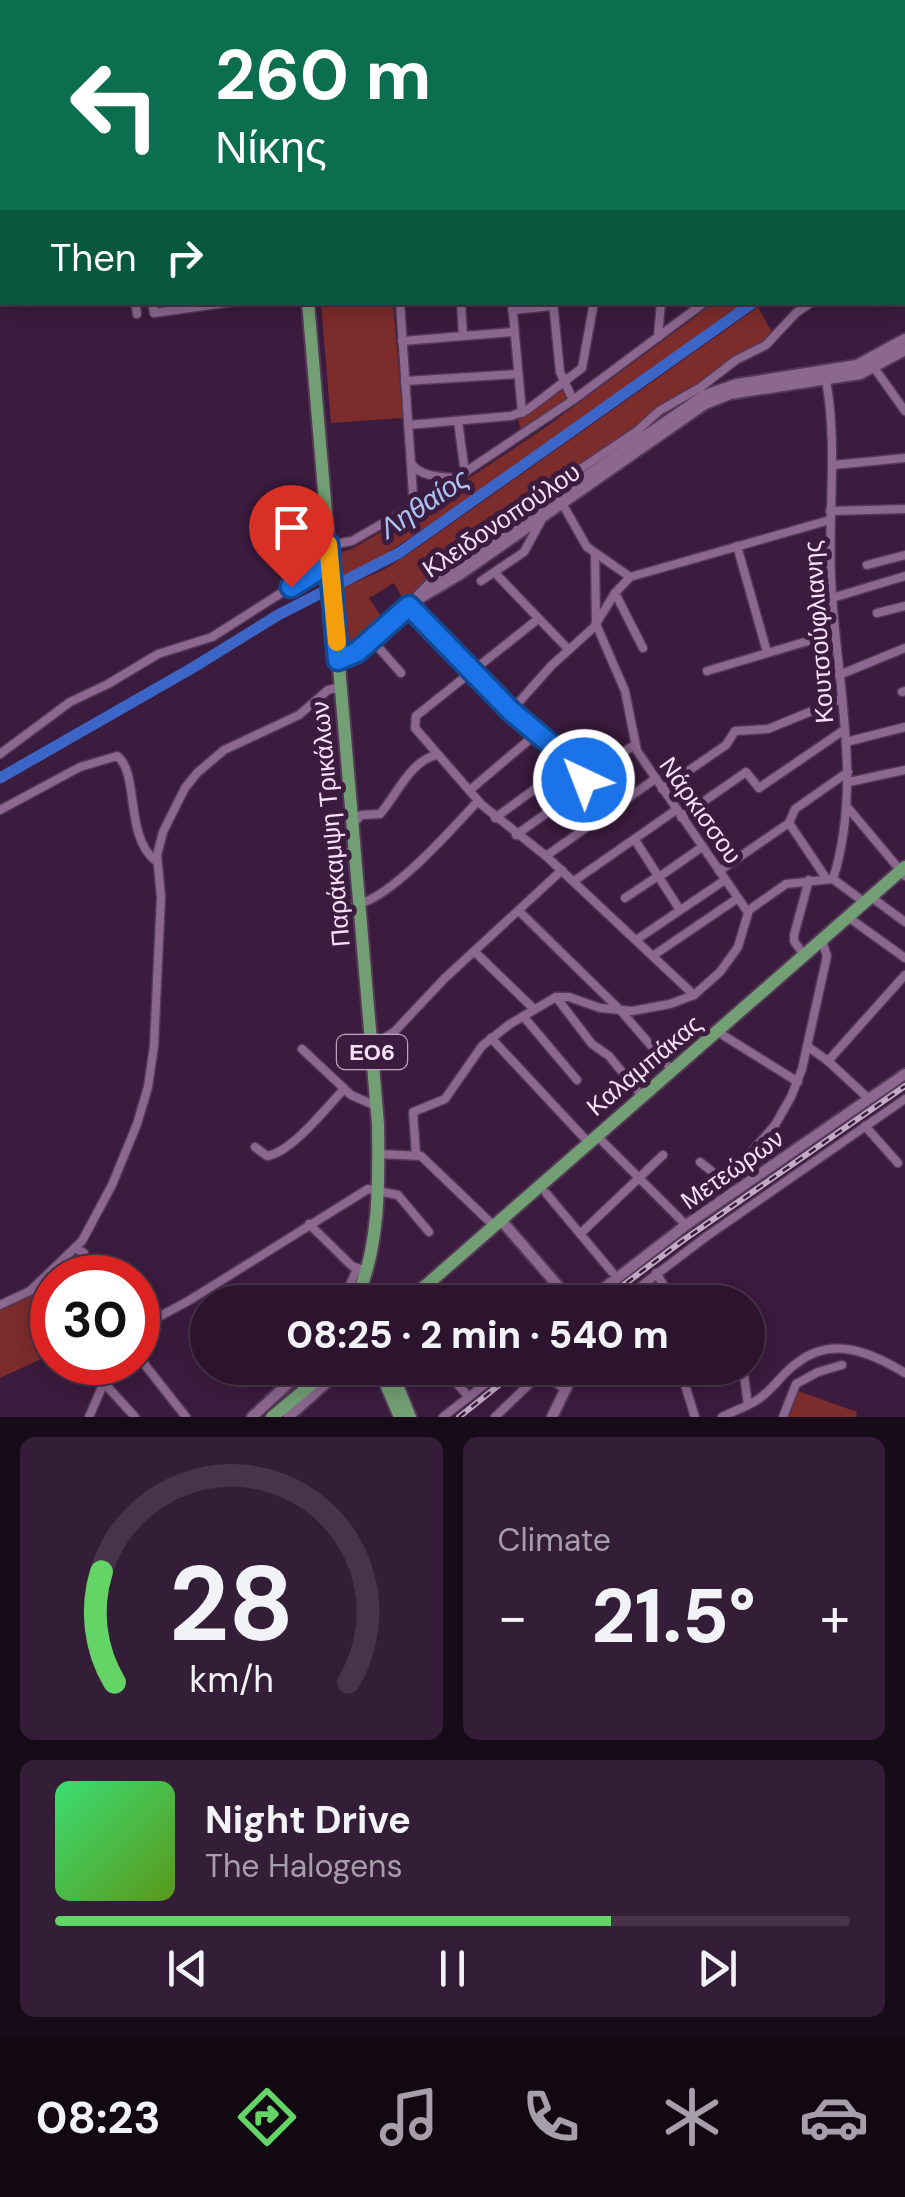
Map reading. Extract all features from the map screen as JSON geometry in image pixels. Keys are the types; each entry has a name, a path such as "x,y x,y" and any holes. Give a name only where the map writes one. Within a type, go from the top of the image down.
{"main road":[{"name":"Παράκαμψη Τρικάλων","path":"308,305 376,1106 378,1194 359,1285"},
{"name":"Καλαμπάκας","path":"424,1285 904,871"},
{"name":"Παράκαμψη Τρικάλων","path":"362,1274 364,1285"},
{"path":"281,1414 304,1385"},
{"path":"281,1414 313,1385"},
{"path":"386,1385 400,1417"},
{"path":"397,1385 410,1417"}],"street":[{"path":"136,305 137,314"},
{"path":"152,305 154,314 212,305"},
{"path":"400,305 416,502"},
{"path":"460,305 464,336"},
{"path":"553,305 558,362 563,384 573,400"},
{"path":"593,305 583,365 593,385"},
{"path":"658,337 661,305"},
{"path":"0,754 70,702 158,654 212,637 305,578 317,568 320,547 329,549 358,538 461,475 573,400 701,305"},
{"path":"640,433 659,411 766,344 808,305"},
{"path":"512,306 522,413"},
{"path":"402,341 514,332"},
{"name":"Κλειδονοπούλου","path":"560,500 640,433 696,400 724,388 857,365 905,339"},
{"name":"Κλειδονοπούλου","path":"338,660 353,655 412,604 540,513 706,404 730,394 875,369 905,350"},
{"path":"408,425 522,413 583,365"},
{"path":"875,369 905,410"},
{"path":"405,381 518,374"},
{"name":"Κουτσούφλιανης","path":"826,380 834,426 832,598 849,809 830,879"},
{"path":"458,420 461,475"},
{"path":"833,465 905,458"},
{"path":"411,463 432,476 461,475"},
{"path":"560,500 585,545 630,576"},
{"path":"511,711 596,624 630,576 830,516 905,509"},
{"path":"481,581 530,545 540,513"},
{"path":"738,546 767,652"},
{"name":"Νάρκισσου","path":"595,553 596,624 625,691 635,745 655,780 748,912"},
{"path":"867,565 905,555"},
{"path":"494,573 568,650"},
{"path":"832,598 905,576"},
{"path":"615,593 644,648"},
{"path":"412,604 472,672 583,776 583,787 516,835"},
{"path":"877,614 905,606"},
{"path":"538,618 414,720 415,728 495,818 562,870 694,995"},
{"path":"707,671 836,634"},
{"path":"371,639 401,673"},
{"path":"839,675 905,648"},
{"path":"0,1305 30,1291 81,1247 128,1148 148,1088 154,1046 160,912 156,862 163,832 185,788 197,772 232,744 299,716 328,690 341,687"},
{"path":"662,789 726,745 734,732 768,729 841,699"},
{"path":"846,742 905,728"},
{"path":"574,881 746,772 760,788 844,730"},
{"path":"470,790 536,734"},
{"path":"583,776 635,745"},
{"path":"352,826 362,815 380,814 420,762 438,755"},
{"path":"0,810 80,767 116,756 124,761 128,776 133,820 149,856 156,862"},
{"path":"495,818 572,762"},
{"path":"905,770 848,777 791,812 790,822 830,879 905,922"},
{"path":"546,856 655,780"},
{"path":"354,847 334,869 333,885 337,898 360,910 397,882 478,801"},
{"path":"849,809 904,871"},
{"path":"719,871 790,822"},
{"path":"635,840 680,910"},
{"path":"624,898 702,847"},
{"path":"371,1047 395,1031 439,984 562,870"},
{"path":"416,1154 413,1112 445,1099 471,1058 523,1016 556,997 621,1010 653,1008 694,995 720,972 738,947 748,912 783,886 830,879"},
{"path":"636,940 725,880"},
{"path":"804,956 794,942 794,935 808,880"},
{"path":"654,955 738,898"},
{"path":"519,911 621,1010 672,1070"},
{"path":"848,917 905,958"},
{"path":"726,1181 780,1118 798,1082 827,956 822,940"},
{"path":"475,952 534,1009"},
{"path":"828,1061 903,981"},
{"path":"556,997 592,1044 610,1056 642,1096"},
{"path":"523,1016 577,1080"},
{"path":"718,1032 798,1082"},
{"path":"492,1038 686,1226"},
{"path":"807,1046 869,1099"},
{"path":"302,1049 359,1100 376,1106"},
{"name":"Μετεώρων","path":"608,1285 686,1226 905,1074"},
{"path":"256,1147 267,1156 274,1156 344,1088"},
{"path":"641,1285 905,1098"},
{"path":"865,1126 898,1162"},
{"path":"378,1154 416,1154 497,1222 556,1285"},
{"path":"580,1234 663,1154"},
{"path":"700,1162 736,1192"},
{"path":"546,1193 612,1272"},
{"path":"160,1316 356,1196 398,1195 429,1232"},
{"path":"309,1224 362,1274 354,1285"},
{"path":"81,1247 84,1255"},
{"path":"656,1273 663,1285"},
{"path":"722,1417 751,1407 798,1361 832,1350 862,1350 905,1373"},
{"path":"783,1417 796,1384 842,1365"},
{"path":"160,1384 186,1417"},
{"path":"89,1417 103,1385"},
{"path":"107,1385 135,1417"},
{"path":"252,1417 287,1385"},
{"path":"281,1414 321,1385"},
{"path":"459,1385 469,1396"},
{"path":"443,1417 484,1385"},
{"path":"495,1417 528,1385"},
{"path":"560,1385 565,1389"},
{"path":"552,1417 567,1385"},
{"path":"685,1385 695,1417"},
{"path":"747,1385 751,1407"}],"shaded area":[{"path":"321,305 393,305 403,418 331,423"},
{"path":"711,305 742,305 476,494 366,567 339,579 337,553 352,549 445,494 546,427"},
{"path":"758,307 773,334 766,342 650,415 554,484 552,495 432,578 439,566 405,603 394,583 369,598 384,621 357,648 348,651 340,589 407,555"},
{"path":"563,390 568,398 521,430 518,419"},
{"path":"30,1293 30,1364 0,1378 0,1307"},
{"path":"798,1391 857,1412 856,1417 789,1417"}],"waterway":[{"name":"Ληθαίος","path":"0,778 278,615 399,553 750,305"}],"railway":[{"path":"624,1285 905,1086"},
{"path":"459,1417 499,1385"}],"slow traffic":[{"path":"322,545 328,544 337,642"}],"route":[{"path":"291,587 315,572 320,547 328,544 338,660 357,652 409,606 511,711 572,762 584,780"}]}
